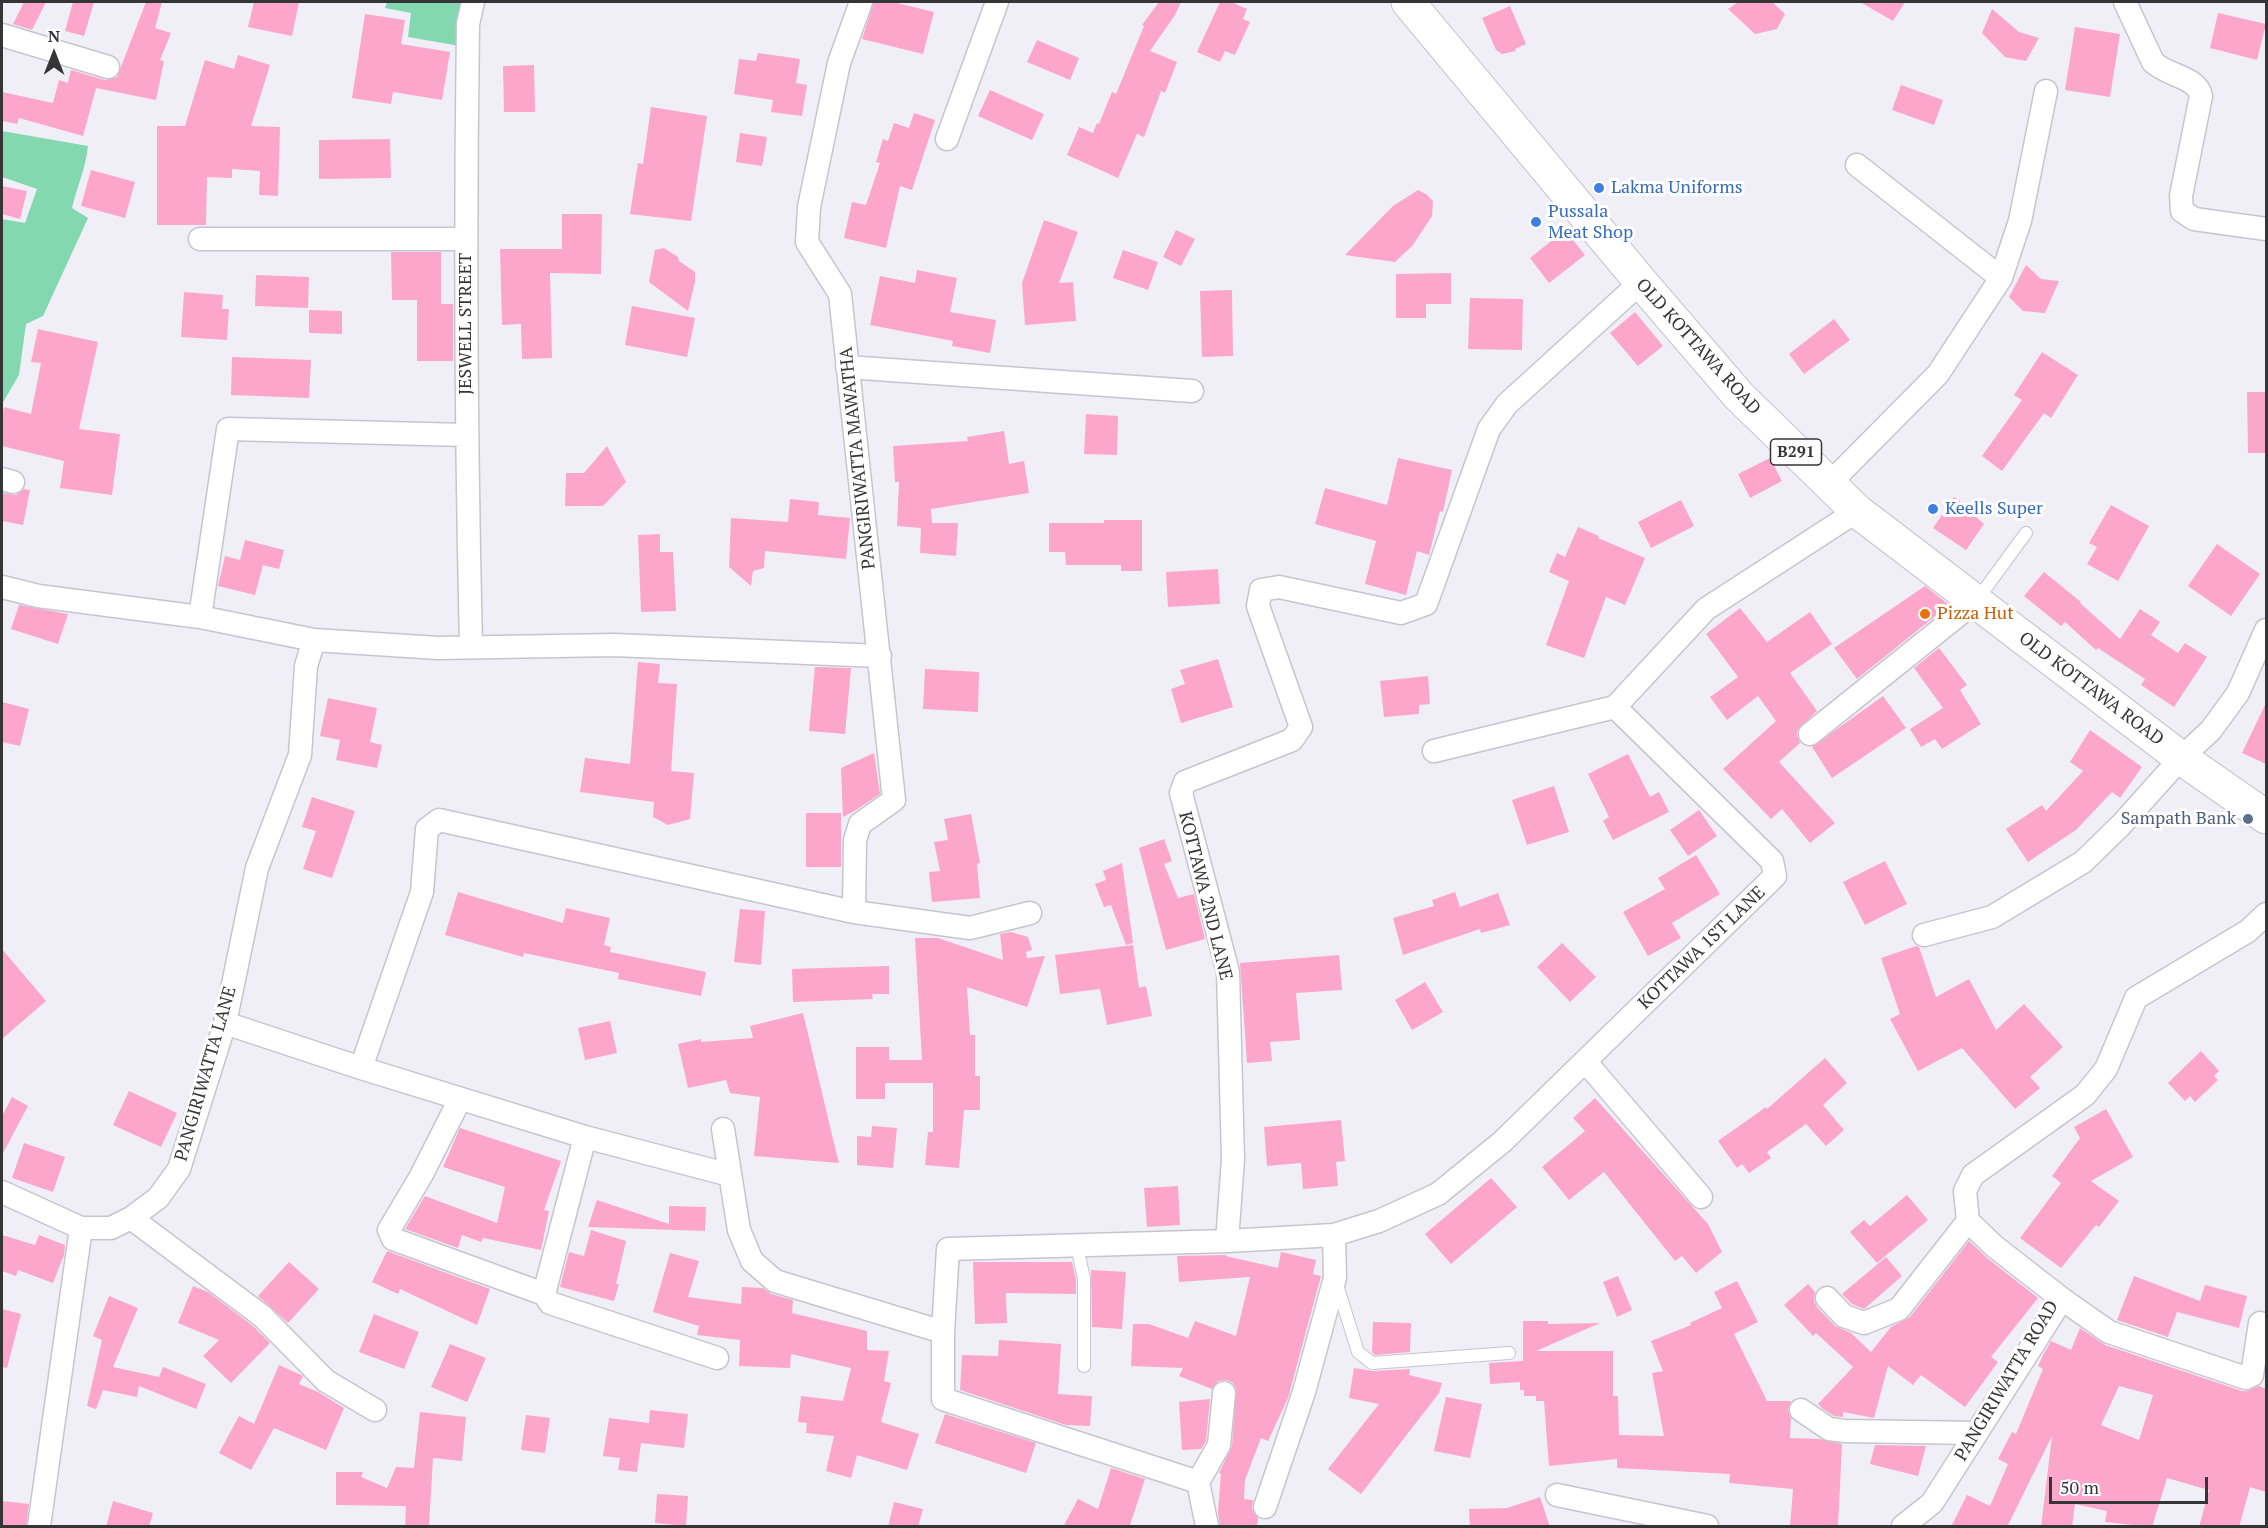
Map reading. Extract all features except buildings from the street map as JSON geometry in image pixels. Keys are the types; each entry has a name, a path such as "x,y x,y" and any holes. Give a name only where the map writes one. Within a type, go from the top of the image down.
{"main road":[{"name":"OLD KOTTAWA ROAD","path":"1408,2 1739,396 1857,511 2181,758 2266,817"}],"street":[{"name":"JESWELL STREET","path":"471,646 466,435 465,239 468,24 473,2"},
{"name":"PANGIRIWATTA MAWATHA","path":"854,912 855,840 860,824 894,800 840,294 807,242 809,207 839,63 861,2"},
{"path":"947,139 997,2"},
{"path":"2125,4 2153,62 2160,69 2192,82 2200,90 2201,96 2181,196 2182,211 2194,219 2266,229"},
{"path":"2,35 108,67"},
{"path":"1829,484 1938,374 2001,279 2020,221 2046,91"},
{"path":"1857,165 2001,279"},
{"path":"200,239 465,239"},
{"name":"KOTTAWA 2ND LANE","path":"1227,1241 1233,1159 1228,972 1181,793 1185,782 1292,740 1301,727 1258,606 1261,590 1279,587 1401,613 1426,604 1489,429 1507,404 1641,282"},
{"path":"847,367 1192,391"},
{"path":"200,617 228,429 466,435"},
{"path":"1434,751 1615,707 1706,609 1857,511"},
{"path":"2,587 38,596 200,617 314,640 438,648 614,645 880,656"},
{"path":"1810,734 1976,601"},
{"path":"1924,935 1992,917 2083,862 2121,825 2181,758 2211,730 2238,693 2266,630"},
{"name":"PANGIRIWATTA LANE","path":"81,1228 111,1228 131,1218 158,1198 179,1169 225,1023 257,868 300,755 306,666 314,640"},
{"name":"KOTTAWA 1ST LANE","path":"943,1332 948,1249 1227,1241 1335,1235 1379,1221 1438,1194 1502,1142 1775,876 1772,861 1615,707"},
{"path":"361,1068 422,892 427,829 439,820 854,912 970,928 1030,913"},
{"path":"1827,1298 1845,1316 1864,1323 1899,1309 1968,1221 1965,1191 1973,1175 2085,1095 2106,1069 2136,998 2248,931 2266,914"},
{"path":"225,1023 361,1068 585,1137 730,1175"},
{"path":"1585,1061 1701,1197"},
{"path":"460,1099 421,1176 389,1230 393,1239 544,1294 550,1303 717,1358"},
{"path":"723,1129 739,1230 752,1262 775,1281 943,1332 943,1399 1198,1482"},
{"path":"544,1294 585,1137"},
{"path":"2,1192 81,1228 39,1527"},
{"path":"131,1218 262,1316 326,1381 375,1410"},
{"name":"PANGIRIWATTA ROAD","path":"1903,1527 1932,1503 2062,1299 1994,1246 1968,1221"},
{"path":"1265,1507 1304,1392 1335,1278 1335,1235"},
{"path":"2062,1299 2109,1332 2236,1377 2246,1378 2252,1375 2260,1323"},
{"path":"1208,1527 1198,1482 1219,1446 1224,1393"},
{"path":"1801,1410 1829,1429 1976,1433"},
{"path":"1557,1495 1707,1527"}],"lane":[{"path":"1976,601 2026,533"},
{"path":"1077,1246 1084,1279 1084,1366"},
{"path":"1335,1278 1358,1352 1372,1363 1509,1353"}],"green space":[{"path":"387,2 465,2 460,46 408,37 411,13 385,8"},
{"path":"2,131 88,146 72,208 88,218 43,316 26,324 19,375 2,404 2,219 25,223 37,189 2,177"}],"place":[{"name":"Lakma Uniforms","path":"1599,188"},
{"name":"Pussala Meat Shop","path":"1536,222"},
{"name":"Keells Super","path":"1933,509"},
{"name":"Pizza Hut","path":"1925,614"},
{"name":"Sampath Bank","path":"2248,819"}]}
